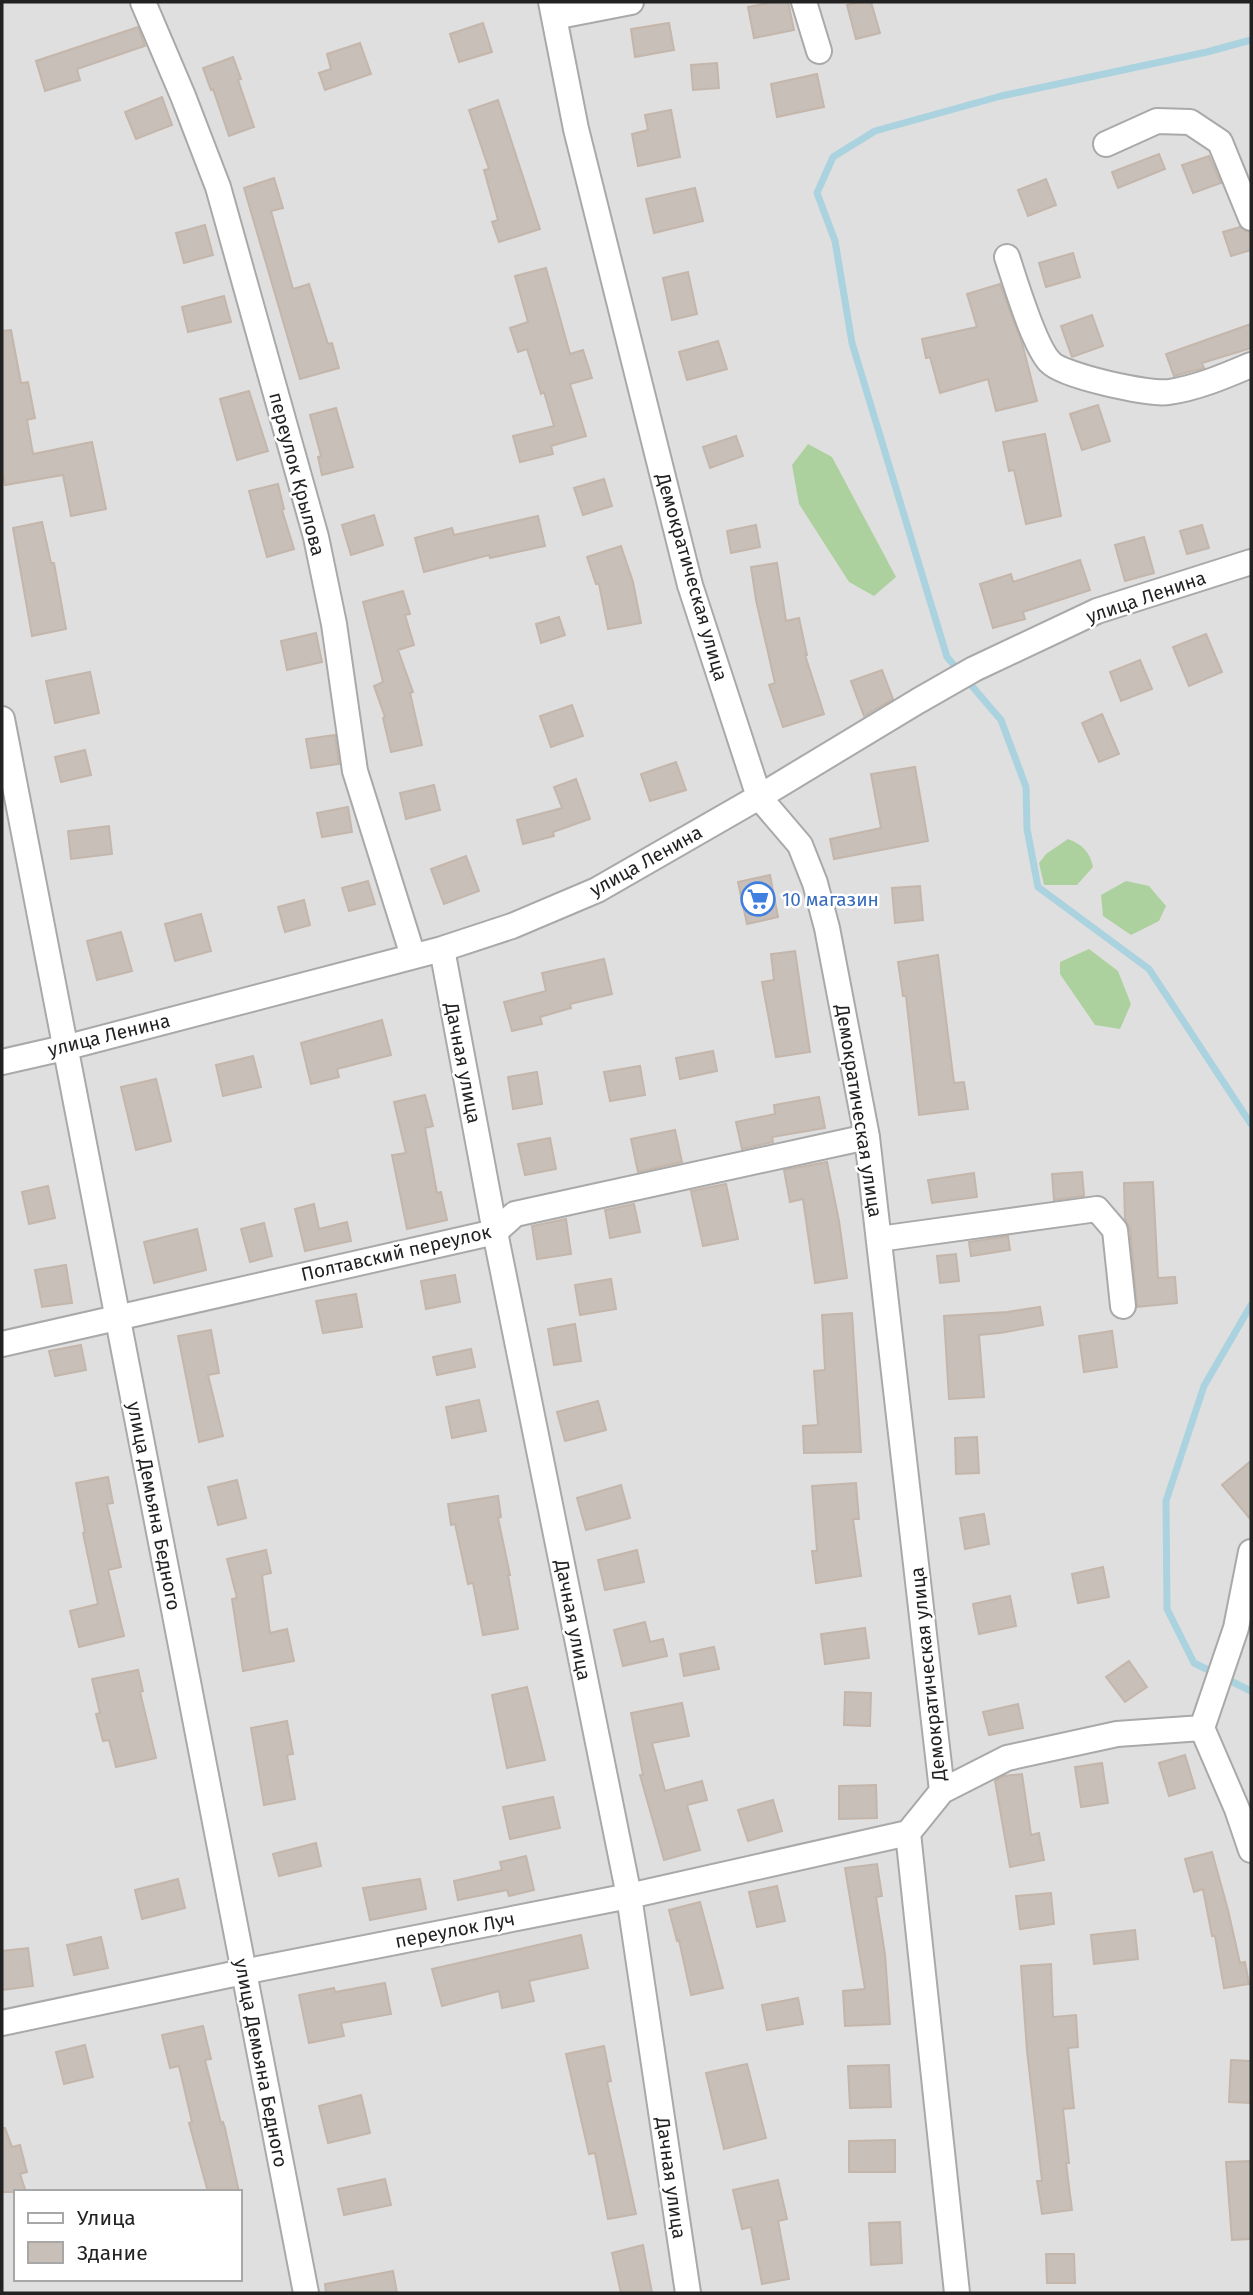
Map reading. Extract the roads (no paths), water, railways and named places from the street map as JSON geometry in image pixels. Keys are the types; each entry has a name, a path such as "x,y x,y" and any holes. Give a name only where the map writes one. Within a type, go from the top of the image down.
{"street":[{"name":"переулок Крылова","path":"143,2 184,96 222,200 316,537 334,624 355,771 413,956"},
{"path":"552,9 631,2"},
{"path":"804,2 819,51"},
{"name":"Демократическая улица","path":"552,9 576,129 690,585 759,797 800,845 815,883 827,928 867,1137 942,1791 908,1833"},
{"path":"1106,144 1157,121 1190,122 1220,142 1251,218"},
{"path":"1007,257 1035,336 1050,363 1075,375 1167,393 1210,381 1251,365"},
{"name":"улица Ленина","path":"2,1062 442,949 512,926 597,890 974,669 1097,611 1251,562"},
{"name":"улица Демьяна Бедного","path":"2,719 68,1047 306,2293"},
{"name":"Дачная улица","path":"442,949 495,1232 629,1896 688,2293"},
{"name":"Полтавский переулок","path":"2,1344 495,1232 515,1214 867,1137"},
{"path":"879,1239 1097,1209 1115,1230 1123,1306"},
{"path":"1251,1552 1236,1628 1202,1728 1237,1809 1251,1850"},
{"path":"942,1791 1007,1758 1117,1734 1202,1728"},
{"path":"908,1833 957,2293"},
{"name":"переулок Луч","path":"2,2023 243,1972 629,1896 908,1833"}],"waterway":[{"path":"1251,40 1001,96 875,131 833,157 817,193 835,241 852,343 947,657 1001,720 1026,787 1027,829 1038,887 1149,969 1251,1124"},
{"path":"1251,1305 1204,1386 1166,1501 1167,1609 1194,1663 1251,1691"}],"place":[{"name":"10 магазин","path":"758,899"}]}
